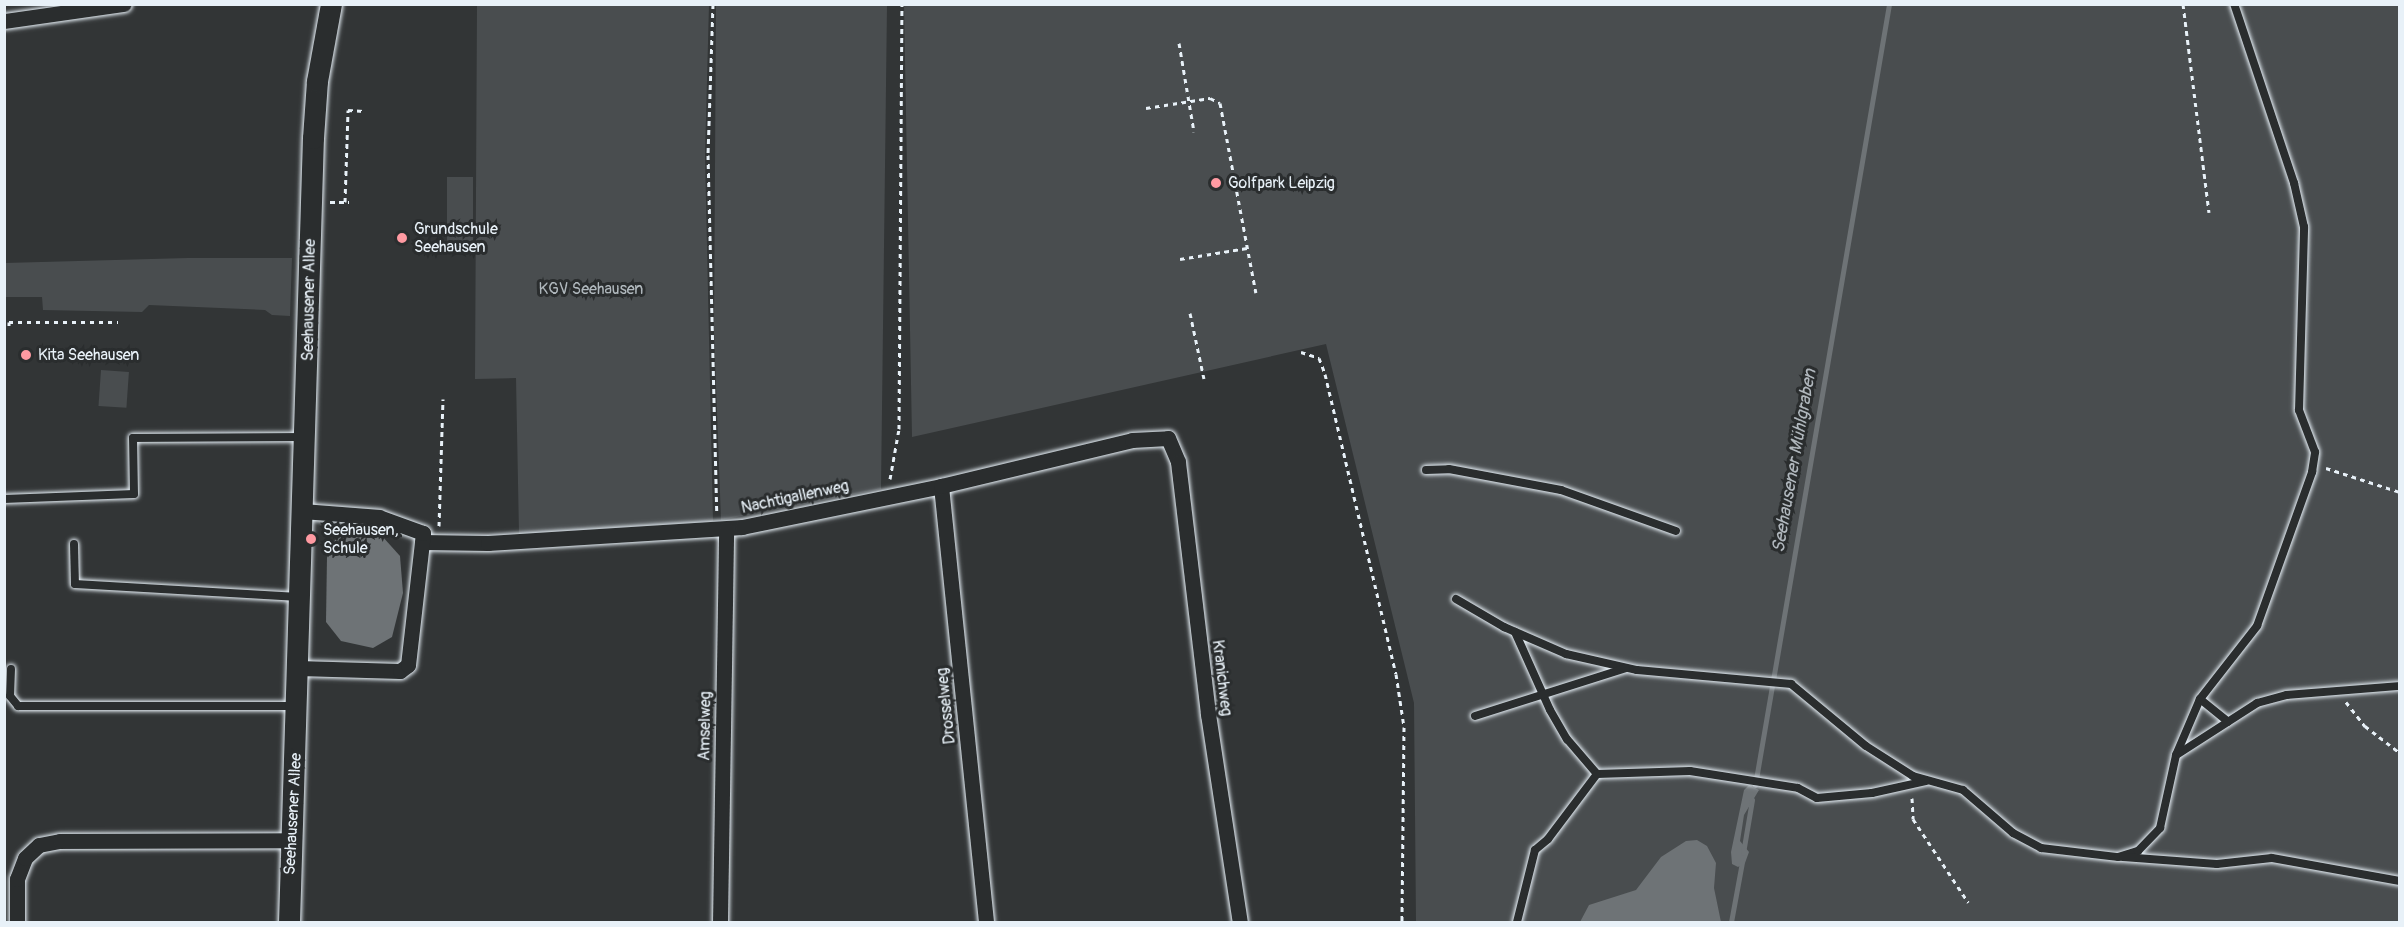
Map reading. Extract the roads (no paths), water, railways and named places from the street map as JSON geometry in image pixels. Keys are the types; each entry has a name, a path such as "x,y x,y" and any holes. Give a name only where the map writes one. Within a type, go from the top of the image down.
{"street":[{"path":"4,21 123,4"},
{"name":"Seehausener Allee","path":"289,922 306,437 313,138 316,81 331,4"},
{"name":"Nachtigallenweg","path":"422,542 721,529 941,486 1132,440 1168,438"},
{"name":"Kranichweg","path":"1168,438 1178,462 1208,714 1240,922"},
{"name":"Drosselweg","path":"941,486 986,922"},
{"path":"297,668 400,671 408,665 423,533 380,517 303,512"},
{"name":"Amselweg","path":"720,922 721,529"},
{"path":"17,922 17,879 25,858 39,845 60,841 291,840"}],"lane":[{"path":"2118,857 2138,851 2160,828 2176,754 2200,699 2257,626 2313,463 2314,452 2299,410 2304,227 2294,183 2234,4"},
{"path":"4,499 134,494 133,438 306,437"},
{"path":"1426,470 1449,469 1562,490 1676,531"},
{"path":"74,544 75,584 300,597"},
{"path":"1456,599 1515,632 1566,654 1627,668 1791,684 1866,746 1913,776 1963,790 2013,833 2041,848 2118,857 2217,864 2272,858 2400,881"},
{"path":"1515,632 1542,693 1567,739 1597,774"},
{"path":"1475,716 1627,668"},
{"path":"11,669 10,696 18,706 297,706"},
{"path":"2176,754 2257,703 2338,691 2400,686"},
{"path":"2200,699 2228,722"},
{"path":"1597,774 1690,771 1798,788 1817,798 1872,793 1928,780"},
{"path":"1517,922 1535,850 1548,839 1597,774"}],"waterway":[{"name":"Seehausener Mühlgraben","path":"1755,785 1889,4"},
{"name":"Seehausener Mühlgraben","path":"1743,853 1752,800"},
{"name":"Seehausener Mühlgraben","path":"1731,922 1742,862"}],"place":[{"name":"Golfpark Leipzig","path":"1216,183"},
{"name":"Grundschule Seehausen","path":"402,238"},
{"name":"Kita Seehausen","path":"26,355"},
{"name":"Seehausen, Schule","path":"311,539"}],"park label":[{"name":"KGV Seehausen","path":"591,289"}]}
